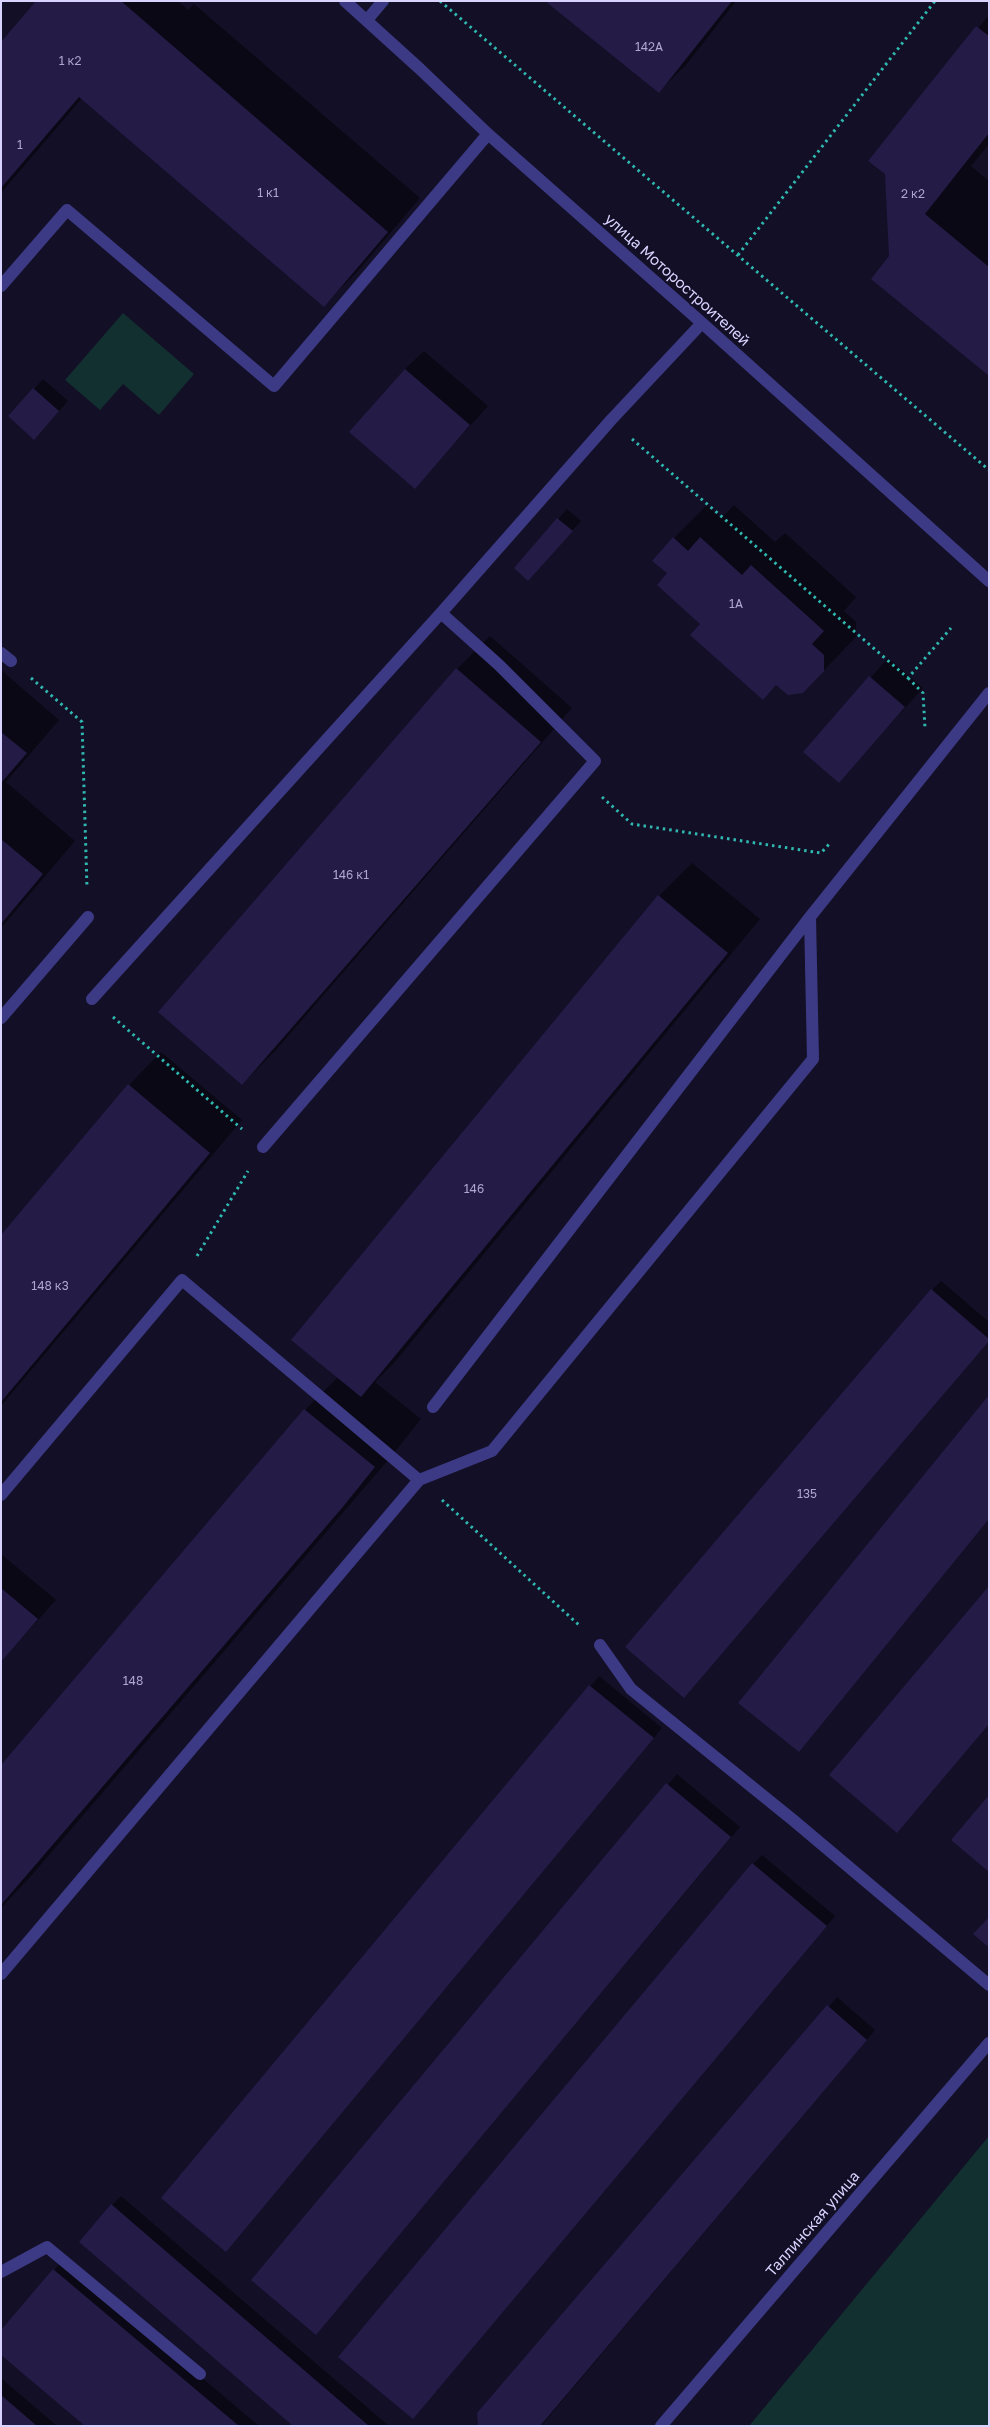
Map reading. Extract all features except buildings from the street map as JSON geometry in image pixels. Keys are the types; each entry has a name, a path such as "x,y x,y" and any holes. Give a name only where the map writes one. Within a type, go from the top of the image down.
{"street":[{"name":"улица Моторостроителей","path":"345,1 488,134 989,581"},
{"path":"366,20 383,1"},
{"path":"1,286 67,210 274,386 488,134"},
{"path":"92,999 611,420 702,323"},
{"path":"263,1147 595,761 499,665 440,613"},
{"path":"432,1407 810,917 989,693"},
{"path":"1,1018 88,917"},
{"path":"1,1974 419,1480 492,1451 813,1059 810,917"},
{"path":"1,1495 182,1280 419,1480"},
{"path":"600,1645 631,1688 793,1820 989,1985"},
{"name":"Таллинская улица","path":"661,2426 989,2043"},
{"path":"1,2272 47,2247 200,2374"}],"path":[{"path":"440,1 989,470"},
{"path":"738,255 935,1"},
{"path":"611,420 924,693 925,732"},
{"path":"982,465 989,464"},
{"path":"908,678 951,628"},
{"path":"581,778 632,824 821,853 834,838"},
{"path":"419,1480 600,1645"}],"green space":[{"path":"123,313 194,374 159,415 123,384 100,410 65,380"},
{"path":"989,2136 989,2426 749,2426"}]}
